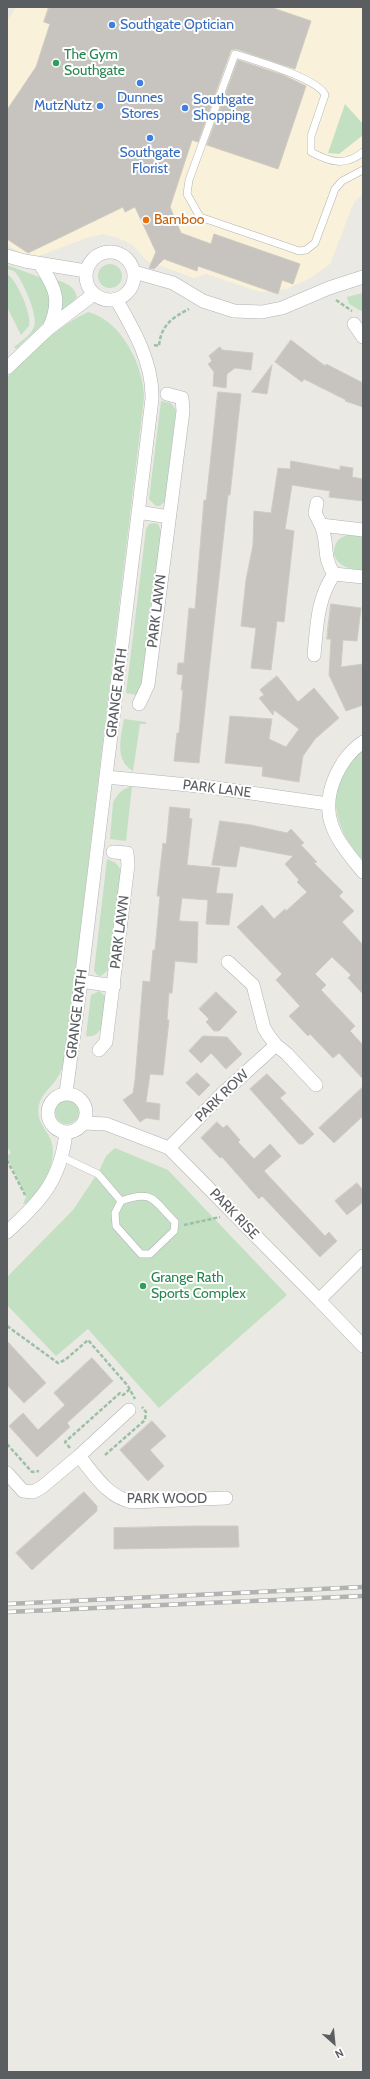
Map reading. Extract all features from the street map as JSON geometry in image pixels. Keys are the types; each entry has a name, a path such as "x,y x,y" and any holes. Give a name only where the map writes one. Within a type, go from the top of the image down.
{"street":[{"path":"112,251 127,258 134,272 134,279 128,292 116,299 101,298 94,294 86,282 86,271 90,261 96,255 112,251"},
{"path":"7,256 40,264 86,271"},
{"path":"40,264 51,282 57,303 55,316 48,329"},
{"path":"134,272 173,284 203,301 234,311 262,312 282,308 328,288 363,277"},
{"path":"7,368 48,329 94,294"},
{"name":"GRANGE RATH","path":"66,1093 106,777 152,391 145,358 131,325 116,299"},
{"path":"355,319 363,337"},
{"name":"PARK LAWN","path":"138,704 148,685 182,411 182,398 167,394"},
{"path":"317,502 315,513 326,537 326,557 328,566 334,574 363,577"},
{"path":"138,512 169,517"},
{"path":"321,525 363,530"},
{"path":"314,654 316,620 321,598 334,574"},
{"path":"363,742 349,754 340,767 332,784 328,804 331,826 338,840 363,872"},
{"name":"PARK LANE","path":"106,777 209,787 328,804"},
{"name":"PARK LAWN","path":"99,1050 106,1042 128,865 127,854 113,852"},
{"path":"228,962 254,985 264,1028 276,1045 287,1054 316,1085"},
{"name":"PARK LAWN","path":"81,981 114,986"},
{"name":"PARK ROW","path":"169,1148 224,1093 276,1045"},
{"path":"66,1093 78,1096 85,1106 86,1112 83,1123 78,1128 66,1132 54,1127 48,1116 48,1109 54,1098 66,1093"},
{"name":"PARK RISE","path":"83,1123 106,1124 169,1148 363,1346"},
{"path":"7,1232 44,1197 62,1157 66,1132"},
{"path":"319,1300 363,1256"},
{"path":"7,1473 23,1491 33,1492 42,1488 130,1410"},
{"name":"PARK WOOD","path":"79,1456 113,1495 122,1500 132,1502 226,1498"}],"lane":[{"path":"363,152 350,160 340,163 325,159 311,152 311,136 325,95 323,91 306,79 235,54 189,180 187,194 200,217 299,251 306,250 316,243 335,189 342,182 363,170"},
{"path":"62,1157 98,1174 121,1201"},
{"path":"137,1195 150,1196 175,1222 176,1227 174,1231 150,1254 144,1255 116,1226 115,1213 121,1201 137,1195"}],"path":[{"path":"335,299 355,319"},
{"path":"154,345 159,346 162,330 168,322 189,310"},
{"path":"7,1161 26,1197"},
{"path":"176,1227 219,1218 230,1209"},
{"path":"7,1326 58,1363 65,1360 88,1340 130,1389 146,1412 145,1420 105,1455"},
{"path":"65,1452 70,1447 65,1442 120,1393 123,1395 130,1389"},
{"path":"7,1444 32,1472 41,1471"}],"shaded area":[{"name":"Southgate Shopping","path":"16,7 363,7 363,194 354,202 330,264 312,277 287,289 260,292 206,274 194,278 147,261 133,245 118,238 103,234 86,238 31,259 7,245 7,22"}],"green space":[{"path":"345,104 363,124 363,135 339,154 328,153"},
{"path":"110,264 119,267 122,276 119,285 110,288 101,285 98,276 101,267"},
{"path":"7,265 39,277 46,284 51,296 47,320 16,349 14,347 33,330 35,322 29,299 22,283 15,272 7,269"},
{"path":"7,274 11,277 19,290 28,314 29,326 21,335 7,307"},
{"path":"54,279 71,287 76,293 77,297 60,313"},
{"path":"363,293 363,312 349,304 347,297"},
{"path":"88,312 111,324 128,346 140,372 144,398 65,1058 59,1075 42,1098 38,1110 41,1122 52,1145 52,1163 49,1172 39,1189 28,1203 23,1204 26,1197 7,1156 11,1153 7,1146 7,378 34,350 66,325"},
{"path":"161,401 171,403 176,410 165,501 160,506 156,506 149,499"},
{"path":"149,524 158,524 161,531 142,690 136,695 126,693 146,529"},
{"path":"355,534 363,535 363,570 342,565 334,555 335,546 339,539"},
{"path":"124,719 146,722 146,724 140,724 133,771 123,761 121,754 120,748"},
{"path":"363,750 363,860 352,847 344,833 338,819 336,804 337,790 342,776 350,763"},
{"path":"132,786 126,841 110,839 113,803 120,792"},
{"path":"107,859 116,863 121,870 108,970 101,976 97,975 94,971"},
{"path":"99,991 105,996 106,1009 103,1023 101,1029 97,1033 92,1036 86,1036 91,995"},
{"path":"67,1100 75,1104 79,1112 75,1120 67,1124 59,1120 55,1112 59,1104"},
{"name":"Grange Rath Sports Complex","path":"115,1148 168,1170 287,1295 159,1408 88,1329 56,1356 7,1305 7,1277 73,1210 99,1171 106,1156"}],"building":[{"path":"49,7 270,7 311,21 295,69 236,49 231,50 198,142 192,140 170,207 181,233 211,244 214,234 300,264 293,284 282,280 278,294 198,266 197,271 164,259 154,269 149,268 156,252 135,207 125,212 123,207 28,253 7,239 7,110 36,67 50,24 44,22"},
{"path":"238,60 283,75 306,86 278,169 207,145"},
{"path":"291,340 325,366 326,364 363,383 363,407 345,401 346,400 304,379 302,382 275,362"},
{"path":"220,347 222,350 253,353 251,370 235,368 227,374 226,388 213,386 214,372 208,364 212,361 209,356"},
{"path":"272,365 267,394 252,392"},
{"path":"218,392 241,394 230,495 228,495 199,763 174,761 177,733 179,733 183,690 181,690 183,675 177,674 178,663 184,663 189,608 195,609 204,500 206,500"},
{"path":"291,461 340,470 340,466 353,468 352,477 363,479 363,501 329,497 330,491 292,485 285,529 294,531 284,622 277,621 271,670 251,668 256,628 241,626 246,580 253,545 254,511 271,513 278,468 290,469"},
{"path":"331,604 361,608 357,641 343,640 341,667 363,664 363,705 346,711 329,675 331,639 327,639"},
{"path":"277,676 298,702 314,688 339,718 315,739 303,756 299,782 262,776 263,767 225,763 230,716 272,719 269,739 286,747 299,729 274,710 273,715 259,698 264,695 260,690"},
{"path":"170,807 190,809 189,818 192,819 187,865 220,868 216,893 233,894 229,925 206,924 208,900 182,898 179,921 198,922 197,963 175,961 172,993 169,993 167,1020 169,1020 163,1075 150,1074 146,1102 160,1104 159,1120 146,1118 140,1122 123,1100 133,1093 143,981 150,982 153,950 155,950 160,896 157,896 163,843 166,844"},
{"path":"220,821 251,825 287,833 291,829 304,843 301,845 317,862 314,863 343,892 339,896 354,911 342,922 363,945 363,994 348,978 351,975 332,957 315,974 326,985 321,990 355,1026 350,1031 363,1045 363,1079 339,1053 333,1058 310,1034 308,1036 289,1016 300,1006 276,980 282,974 237,927 262,905 274,919 285,909 286,911 307,892 297,882 299,880 285,864 293,856 240,846 236,867 212,865"},
{"path":"216,992 237,1012 219,1031 214,1031 206,1022 209,1019 199,1009"},
{"path":"203,1036 227,1037 242,1054 226,1069 211,1053 201,1063 189,1051"},
{"path":"197,1073 210,1085 199,1096 186,1083"},
{"path":"267,1074 286,1093 280,1098 314,1134 303,1144 299,1144 250,1089"},
{"path":"363,1087 363,1116 334,1143 319,1128"},
{"path":"217,1122 223,1128 227,1125 240,1140 238,1142 254,1159 270,1144 281,1156 264,1171 325,1236 329,1232 337,1241 320,1257 262,1196 259,1199 222,1157 220,1158 201,1138"},
{"path":"357,1183 363,1190 363,1202 347,1215 335,1201"},
{"path":"7,1341 46,1383 24,1403 7,1385"},
{"path":"92,1358 113,1381 67,1423 70,1427 37,1457 9,1426 23,1413 38,1430 65,1405 54,1393"},
{"path":"152,1421 166,1436 150,1450 164,1466 148,1481 120,1450"},
{"path":"84,1492 97,1506 97,1511 32,1570 16,1553"},
{"path":"238,1526 239,1547 114,1549 114,1528"}],"railway":[{"path":"7,1604 363,1587"},
{"path":"7,1612 363,1596"}],"place":[{"name":"Southgate Optician","path":"112,25"},
{"name":"The Gym Southgate","path":"56,63"},
{"name":"Dunnes Stores","path":"140,83"},
{"name":"MutzNutz","path":"100,106"},
{"name":"Southgate Shopping","path":"185,108"},
{"name":"Southgate Florist","path":"150,138"},
{"name":"Bamboo","path":"146,220"},
{"name":"Grange Rath Sports Complex","path":"143,1286"}]}
